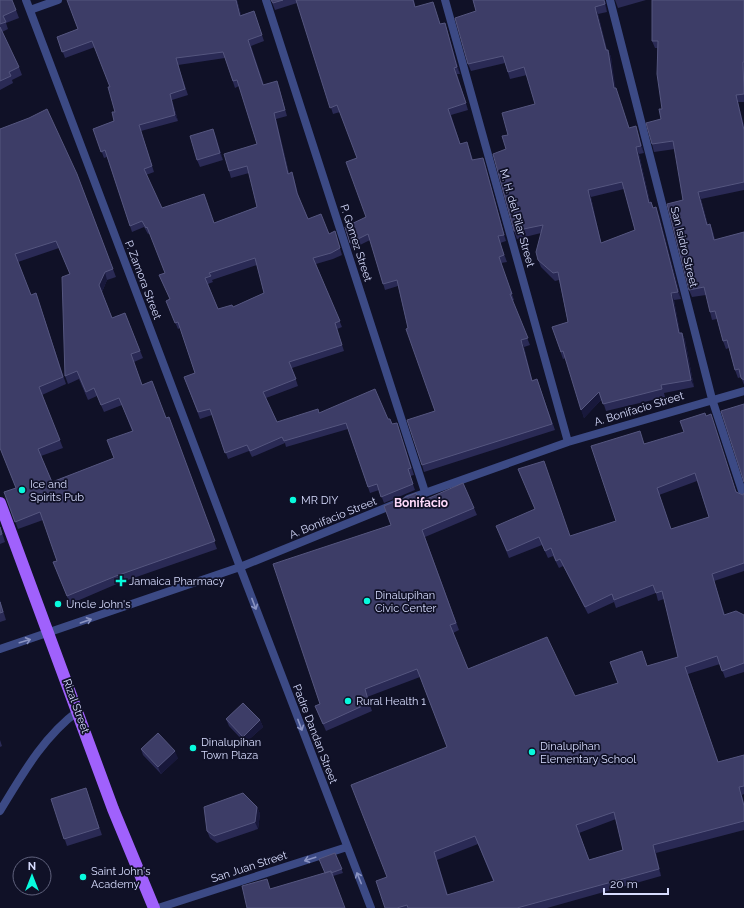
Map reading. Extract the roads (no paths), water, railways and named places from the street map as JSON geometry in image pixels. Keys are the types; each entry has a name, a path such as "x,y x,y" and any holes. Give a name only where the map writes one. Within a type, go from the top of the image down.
{"main road":[{"name":"Rizal Street","path":"0,503 50,634 113,808 154,908"}],"street":[{"name":"P. Zamora Street","path":"26,0 240,567"},
{"path":"30,10 58,0"},
{"name":"P. Gomez Street","path":"266,0 425,492"},
{"name":"M. H. del Pilar Street","path":"445,0 568,442"},
{"name":"San Isidro Street","path":"610,0 712,399 744,497"},
{"name":"A. Bonifacio Street","path":"0,649 50,634 240,567 425,492 568,442 712,399 744,391"},
{"name":"Padre Dandan Street","path":"240,567 371,908"},
{"path":"0,811 24,771 52,734 78,711"},
{"name":"San Juan Street","path":"158,908 347,847"}],"place":[{"name":"Ice and Spirits Pub","path":"22,490"},
{"name":"MR DIY","path":"293,500"},
{"name":"Jamaica Pharmacy","path":"121,581"},
{"name":"Dinalupihan Civic Center","path":"367,601"},
{"name":"Uncle John's","path":"58,604"},
{"name":"Rural Health 1","path":"348,701"},
{"name":"Dinalupihan Town Plaza","path":"193,748"},
{"name":"Dinalupihan Elementary School","path":"532,752"},
{"name":"Saint John's Academy","path":"83,877"}],"district":[{"name":"Bonifacio","path":"421,503"}]}
